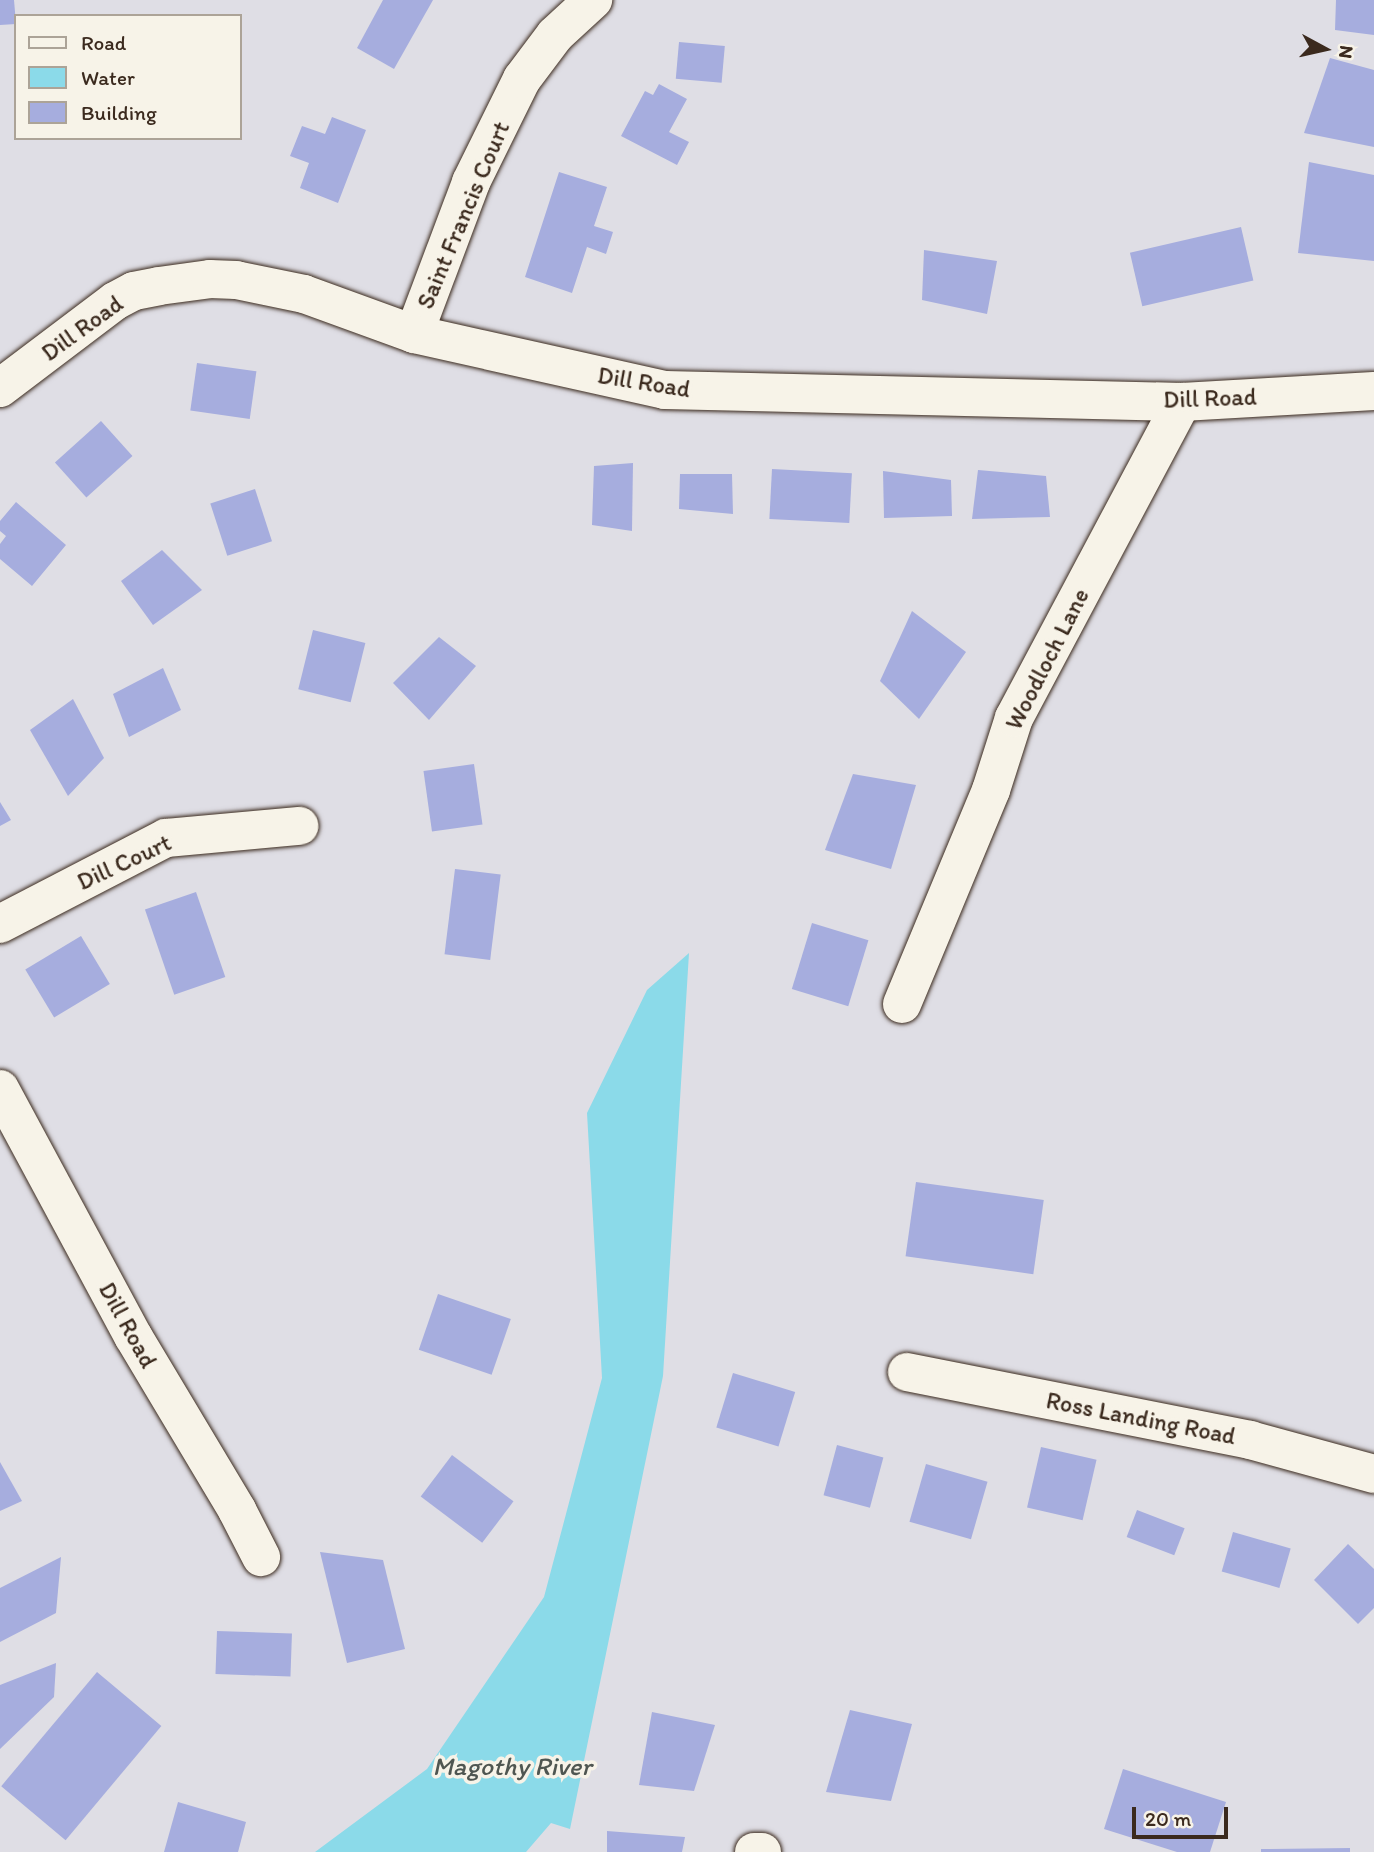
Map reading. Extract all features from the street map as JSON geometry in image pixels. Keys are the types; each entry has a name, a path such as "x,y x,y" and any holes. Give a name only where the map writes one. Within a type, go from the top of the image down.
{"street":[{"name":"Saint Francis Court","path":"414,334 471,182 522,79 555,35 593,0"},
{"name":"Dill Road","path":"0,388 115,301 134,292 159,286 210,279 236,280 304,294 414,334 665,390 1182,402 1374,391"},
{"name":"Woodloch Lane","path":"902,1004 991,790 1014,718 1182,402"},
{"name":"Dill Court","path":"0,924 166,838 299,826"},
{"name":"Dill Road","path":"0,1089 133,1336 237,1510 261,1557"},
{"name":"Ross Landing Road","path":"907,1372 1250,1440 1374,1474"},
{"path":"754,1852 762,1852"}],"water":[{"name":"Magothy River","path":"689,953 663,1376 570,1829 551,1823 526,1852 315,1852 427,1769 544,1597 602,1378 587,1113 647,990"}],"building":[{"path":"0,0 14,0 14,24 0,25"},
{"path":"383,0 433,0 394,69 357,48"},
{"path":"1336,0 1374,0 1374,35 1335,30"},
{"path":"679,42 725,46 722,83 676,79"},
{"path":"1330,58 1374,70 1374,147 1304,133"},
{"path":"659,84 687,99 669,132 689,142 677,165 621,136 645,91 653,95"},
{"path":"332,117 366,130 338,203 300,188 309,163 290,156 302,126 325,134"},
{"path":"1309,162 1374,175 1374,261 1298,253"},
{"path":"559,172 607,187 594,226 613,232 606,254 587,247 572,293 525,277"},
{"path":"1241,227 1253,281 1142,306 1130,253"},
{"path":"924,250 997,261 987,314 922,300"},
{"path":"197,363 256,371 250,419 190,411"},
{"path":"101,421 132,456 86,497 55,462"},
{"path":"633,463 632,531 592,525 594,466"},
{"path":"772,469 852,473 849,523 769,519"},
{"path":"978,470 1046,476 1050,517 972,519"},
{"path":"883,471 951,480 952,516 884,518"},
{"path":"680,474 732,474 733,514 679,509"},
{"path":"255,489 272,541 227,556 210,504"},
{"path":"16,502 66,545 32,586 0,559 0,544 6,536 0,531 0,521"},
{"path":"162,550 202,590 153,625 121,581"},
{"path":"912,611 966,652 919,719 880,681"},
{"path":"313,630 365,643 351,702 298,689"},
{"path":"439,637 476,666 429,720 393,683"},
{"path":"163,668 181,710 129,737 113,694"},
{"path":"73,699 104,758 68,796 30,730"},
{"path":"474,764 482,824 432,832 423,771"},
{"path":"853,774 916,785 891,869 825,850"},
{"path":"0,802 11,820 0,826"},
{"path":"455,869 501,875 490,960 445,954"},
{"path":"196,892 225,977 174,995 145,910"},
{"path":"812,923 868,940 848,1006 792,989"},
{"path":"81,936 110,984 54,1017 25,969"},
{"path":"916,1182 1044,1200 1033,1274 906,1256"},
{"path":"438,1294 511,1319 492,1375 419,1350"},
{"path":"733,1373 795,1392 778,1447 716,1428"},
{"path":"837,1445 883,1457 870,1508 824,1495"},
{"path":"1041,1447 1097,1460 1083,1520 1027,1507"},
{"path":"452,1455 513,1501 482,1543 421,1497"},
{"path":"0,1462 22,1501 0,1511"},
{"path":"926,1464 988,1482 971,1539 909,1522"},
{"path":"1137,1510 1185,1528 1174,1555 1127,1537"},
{"path":"1233,1532 1291,1549 1279,1588 1222,1571"},
{"path":"1348,1544 1374,1569 1374,1608 1358,1624 1314,1580"},
{"path":"320,1552 383,1560 405,1649 347,1663"},
{"path":"61,1557 56,1613 0,1642 0,1588"},
{"path":"217,1631 292,1634 290,1677 215,1674"},
{"path":"56,1663 54,1697 0,1749 0,1685"},
{"path":"97,1672 161,1726 66,1840 1,1786"},
{"path":"850,1710 912,1724 891,1801 826,1792"},
{"path":"652,1712 715,1725 694,1791 639,1785"},
{"path":"1123,1769 1226,1802 1210,1852 1177,1852 1104,1829"},
{"path":"178,1802 246,1822 238,1852 164,1852"},
{"path":"607,1831 685,1837 682,1852 607,1852"},
{"path":"1350,1848 1350,1852 1261,1852 1261,1849"}]}
